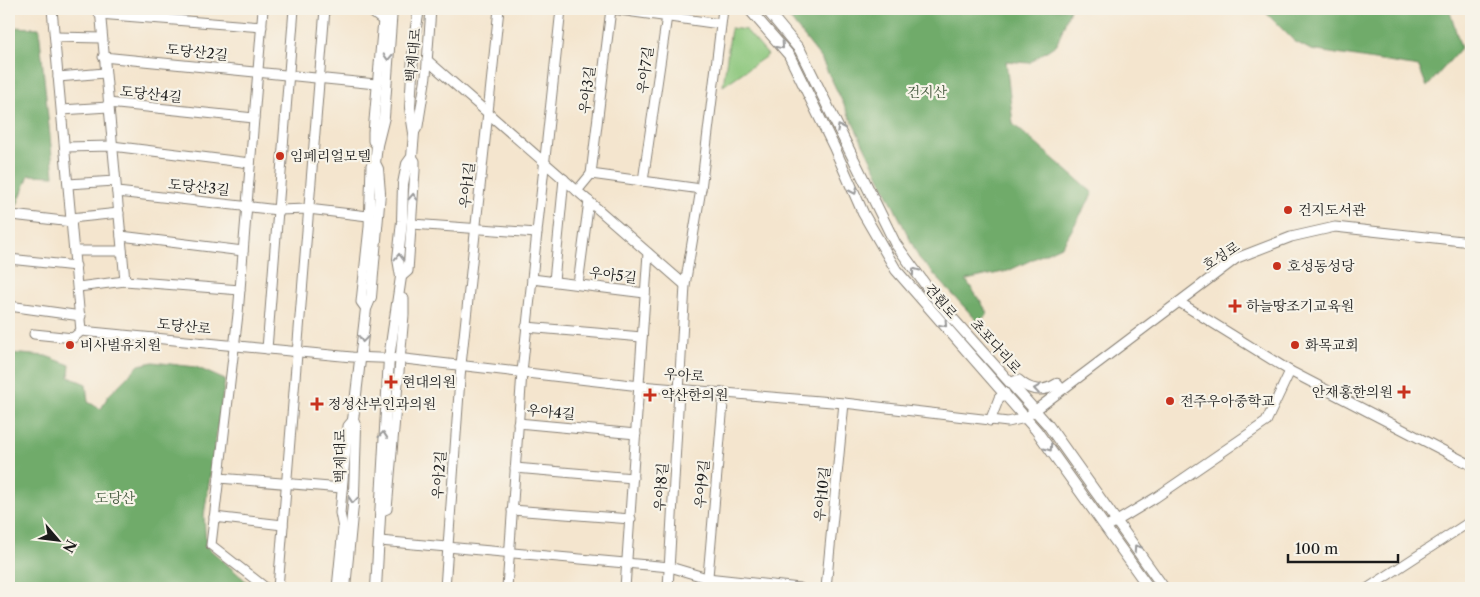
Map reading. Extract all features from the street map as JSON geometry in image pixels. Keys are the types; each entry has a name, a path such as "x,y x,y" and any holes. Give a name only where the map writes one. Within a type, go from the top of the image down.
{"street":[{"path":"52,9 81,331"},
{"path":"263,9 235,346 211,545 266,588"},
{"path":"267,349 294,9"},
{"path":"278,588 325,9"},
{"path":"368,9 382,20"},
{"name":"백제대로","path":"377,145 373,141 376,84 384,9"},
{"name":"백제대로","path":"345,588 354,476 356,427 353,420 366,309 371,297 380,193 378,169 375,163 384,117 392,9"},
{"name":"백제대로","path":"376,588 382,511 383,442 394,358 395,310 399,297 401,277 398,260 403,184 407,164 412,157 414,133 410,108 414,39 419,9"},
{"name":"백제대로","path":"414,133 418,126 427,60 431,9"},
{"name":"우아1길","path":"461,365 499,9"},
{"path":"522,372 561,9"},
{"name":"우아3길","path":"591,174 611,9 667,13"},
{"path":"680,388 685,285 701,189 723,9"},
{"name":"견훤로","path":"749,9 789,55 864,213 896,270 1026,418 1107,527 1149,588"},
{"name":"초포다리로","path":"766,9 800,50 895,243 938,302 1035,410 1117,520 1164,588"},
{"path":"62,110 108,105 100,12 262,27"},
{"path":"667,13 720,24"},
{"name":"우아7길","path":"643,181 667,13"},
{"path":"55,37 102,38"},
{"name":"도당산2길","path":"103,56 376,84"},
{"path":"427,60 685,285"},
{"path":"58,77 105,73"},
{"name":"도당산4길","path":"125,281 108,105 254,118"},
{"path":"65,147 112,146 250,163"},
{"name":"백제대로","path":"401,277 408,272 415,161 412,157"},
{"name":"백제대로","path":"366,309 361,302 371,165 375,163"},
{"path":"577,191 591,174 701,189"},
{"path":"554,281 564,179"},
{"path":"68,184 116,181"},
{"name":"도당산3길","path":"116,192 278,210 308,209 368,216"},
{"path":"532,279 578,284 589,202"},
{"path":"9,221 12,216 72,220 118,213"},
{"path":"412,224 476,227 537,233"},
{"name":"호성로","path":"1026,418 1061,389 1237,258 1291,237 1336,227 1471,242"},
{"path":"121,236 243,251"},
{"path":"75,251 122,250"},
{"name":"우아5길","path":"625,588 648,253"},
{"path":"9,259 76,266"},
{"path":"78,287 125,281 240,290"},
{"name":"우아5길","path":"578,284 645,292"},
{"path":"1179,302 1290,371 1471,465"},
{"path":"9,306 80,316"},
{"path":"526,327 642,337"},
{"name":"도당산로","path":"34,334 73,338 81,331 267,349 394,358"},
{"name":"우아로","path":"394,358 640,386 844,403 1008,422 1026,418"},
{"name":"우아2길","path":"445,588 461,365"},
{"path":"1107,527 1155,498 1266,422 1290,371"},
{"name":"우아4길","path":"507,588 522,372"},
{"path":"1011,383 1018,380 1030,389 1046,390 1056,384 1061,389"},
{"name":"우아8길","path":"668,588 680,388"},
{"name":"우아9길","path":"707,588 724,392"},
{"path":"990,420 999,398 1005,394"},
{"name":"우아10길","path":"826,588 844,403"},
{"path":"340,554 349,542 343,528 340,513 348,426 353,420"},
{"name":"우아4길","path":"518,423 636,434"},
{"path":"515,468 633,478"},
{"path":"219,478 342,488"},
{"path":"512,510 630,519"},
{"path":"214,517 283,525"},
{"path":"1368,588 1471,521"},
{"path":"337,588 343,528"},
{"path":"380,541 670,567 707,578 800,588"}],"green space":[{"name":"건지산","path":"782,9 1070,9 1057,44 1029,63 1006,61 1013,124 1093,193 1063,245 1008,271 966,280 988,313 979,323 919,258 821,58"},
{"path":"1262,9 1449,9 1461,48 1427,87 1419,67 1311,50 1294,41"},
{"path":"9,27 39,28 54,176 29,175 15,210 9,214"},
{"path":"731,28 746,30 768,55 723,86"},
{"name":"도당산","path":"9,353 46,356 70,365 69,377 86,384 88,402 101,409 108,396 139,365 153,362 196,367 225,380 204,515 206,546 254,588 9,588"}],"place":[{"name":"임페리얼모텔","path":"280,156"},
{"name":"건지도서관","path":"1288,210"},
{"name":"호성동성당","path":"1277,266"},
{"name":"하늘땅조기교육원","path":"1235,306"},
{"name":"비사벌유치원","path":"70,345"},
{"name":"화목교회","path":"1295,345"},
{"name":"현대의원","path":"391,382"},
{"name":"안재홍한의원","path":"1404,392"},
{"name":"약산한의원","path":"650,395"},
{"name":"전주우아중학교","path":"1170,401"},
{"name":"정성산부인과의원","path":"317,404"}]}
